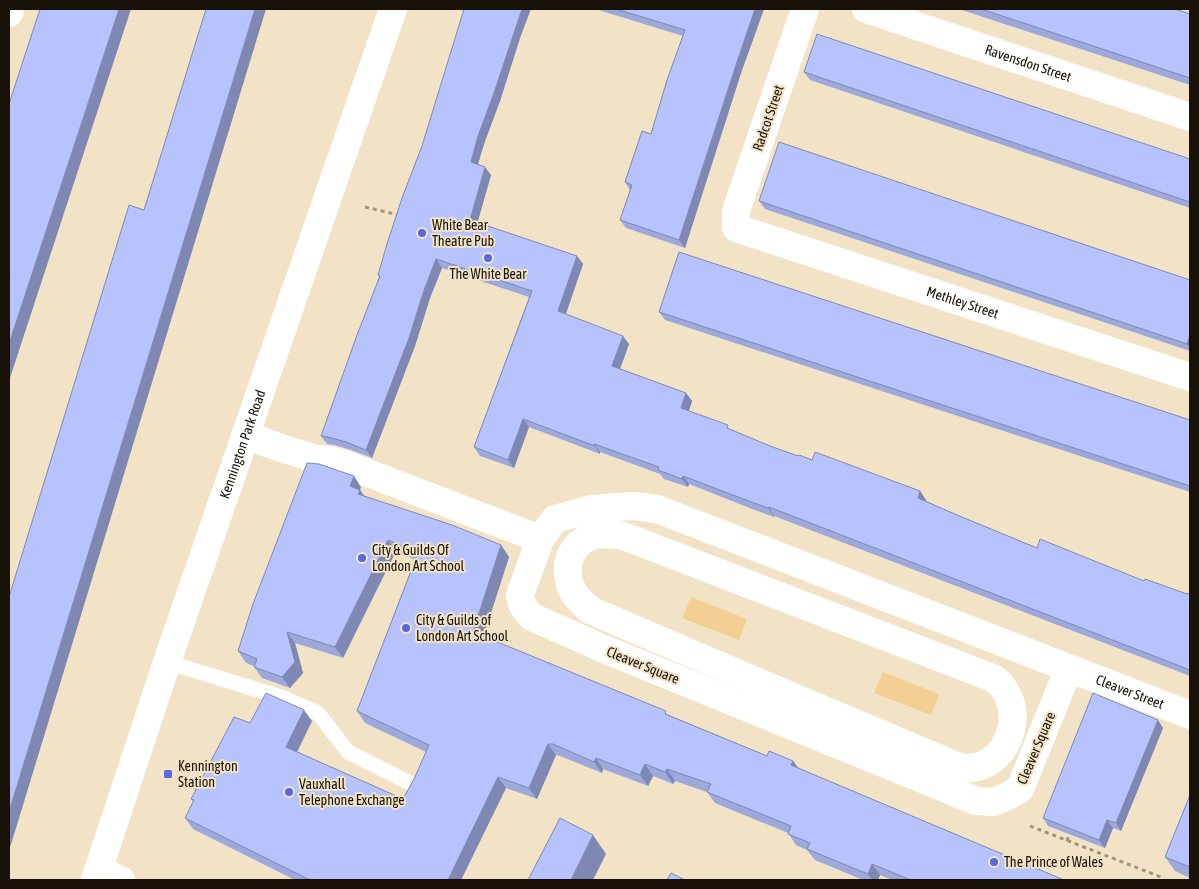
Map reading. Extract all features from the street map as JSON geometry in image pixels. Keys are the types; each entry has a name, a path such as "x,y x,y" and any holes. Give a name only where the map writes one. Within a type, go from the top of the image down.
{"main road":[{"path":"9,14 10,9"},
{"name":"Kennington Park Road","path":"105,877 168,662 393,9"},
{"name":"Radcot Street","path":"736,228 736,211 805,9"},
{"name":"Ravensdon Street","path":"866,9 1190,117"},
{"name":"Methley Street","path":"736,228 1190,377"},
{"path":"245,435 316,459 330,460 540,538"},
{"name":"Cleaver Square","path":"633,506 657,509 1069,668 1020,789 1006,798 993,802 976,801 604,649 532,617 524,608 520,595 540,538 555,519 592,509 633,506"},
{"name":"Cleaver Square","path":"598,534 619,536 993,678 1006,690 1012,707 1009,734 1002,750 989,763 974,768 959,767 590,610 577,598 572,588 568,569 572,553 580,542 588,537 598,534"},
{"name":"Cleaver Street","path":"1069,668 1190,715"}],"lane":[{"path":"168,662 281,697 318,714 348,752 414,785"}],"path":[{"path":"365,207 405,216"},
{"path":"1030,826 1161,878"},
{"path":"1067,840 1069,834"}],"shaded area":[{"path":"691,597 747,619 739,640 682,618"},
{"path":"883,672 939,694 931,715 874,693"}],"building":[{"path":"40,9 119,9 9,344 9,104"},
{"path":"206,9 255,9 9,812 9,597 129,205 144,210"},
{"path":"464,9 522,9 478,136 471,162 485,167 470,220 577,256 558,311 623,336 612,366 686,393 681,408 728,425 727,428 770,446 812,460 815,452 920,491 918,498 1037,548 1040,539 1144,581 1145,579 1190,594 1190,670 769,507 683,476 682,479 658,470 659,467 523,419 508,460 474,447 532,291 436,259 409,338 366,450 346,442 321,436 380,276 378,275 387,244 422,146"},
{"path":"616,9 755,9 679,240 620,220 632,185 625,182 642,131 651,134 667,80 685,30"},
{"path":"981,9 1175,9 1190,14 1190,78"},
{"path":"817,34 1190,159 1190,202 804,72"},
{"path":"779,142 1190,280 1190,335 1187,344 759,201"},
{"path":"679,252 1190,420 1190,486 659,312"},
{"path":"307,463 319,464 354,476 350,486 360,490 358,494 452,525 501,545 473,632 666,711 665,714 767,756 769,751 793,761 791,765 1064,880 911,880 872,864 868,874 807,849 810,843 788,834 791,826 707,792 711,784 667,769 665,772 645,764 640,775 596,758 594,762 553,744 548,744 529,788 498,777 448,880 310,880 185,818 194,800 191,799 234,717 250,723 266,693 304,710 286,747 403,799 429,745 357,711 418,553 388,540 335,647 287,632 295,662 282,677 254,667 257,659 238,651 253,604"},
{"path":"1093,693 1158,720 1116,823 1107,820 1099,840 1043,818"},
{"path":"1190,795 1190,867 1165,857"},
{"path":"560,818 593,835 571,880 528,880"},
{"path":"671,873 685,880 667,880"}],"place":[{"name":"White Bear Theatre Pub","path":"422,233"},
{"name":"The White Bear","path":"488,258"},
{"name":"City & Guilds Of London Art School","path":"362,558"},
{"name":"City & Guilds of London Art School","path":"406,628"},
{"name":"Kennington Station","path":"168,774"},
{"name":"Vauxhall Telephone Exchange","path":"289,792"},
{"name":"The Prince of Wales","path":"994,862"}]}
